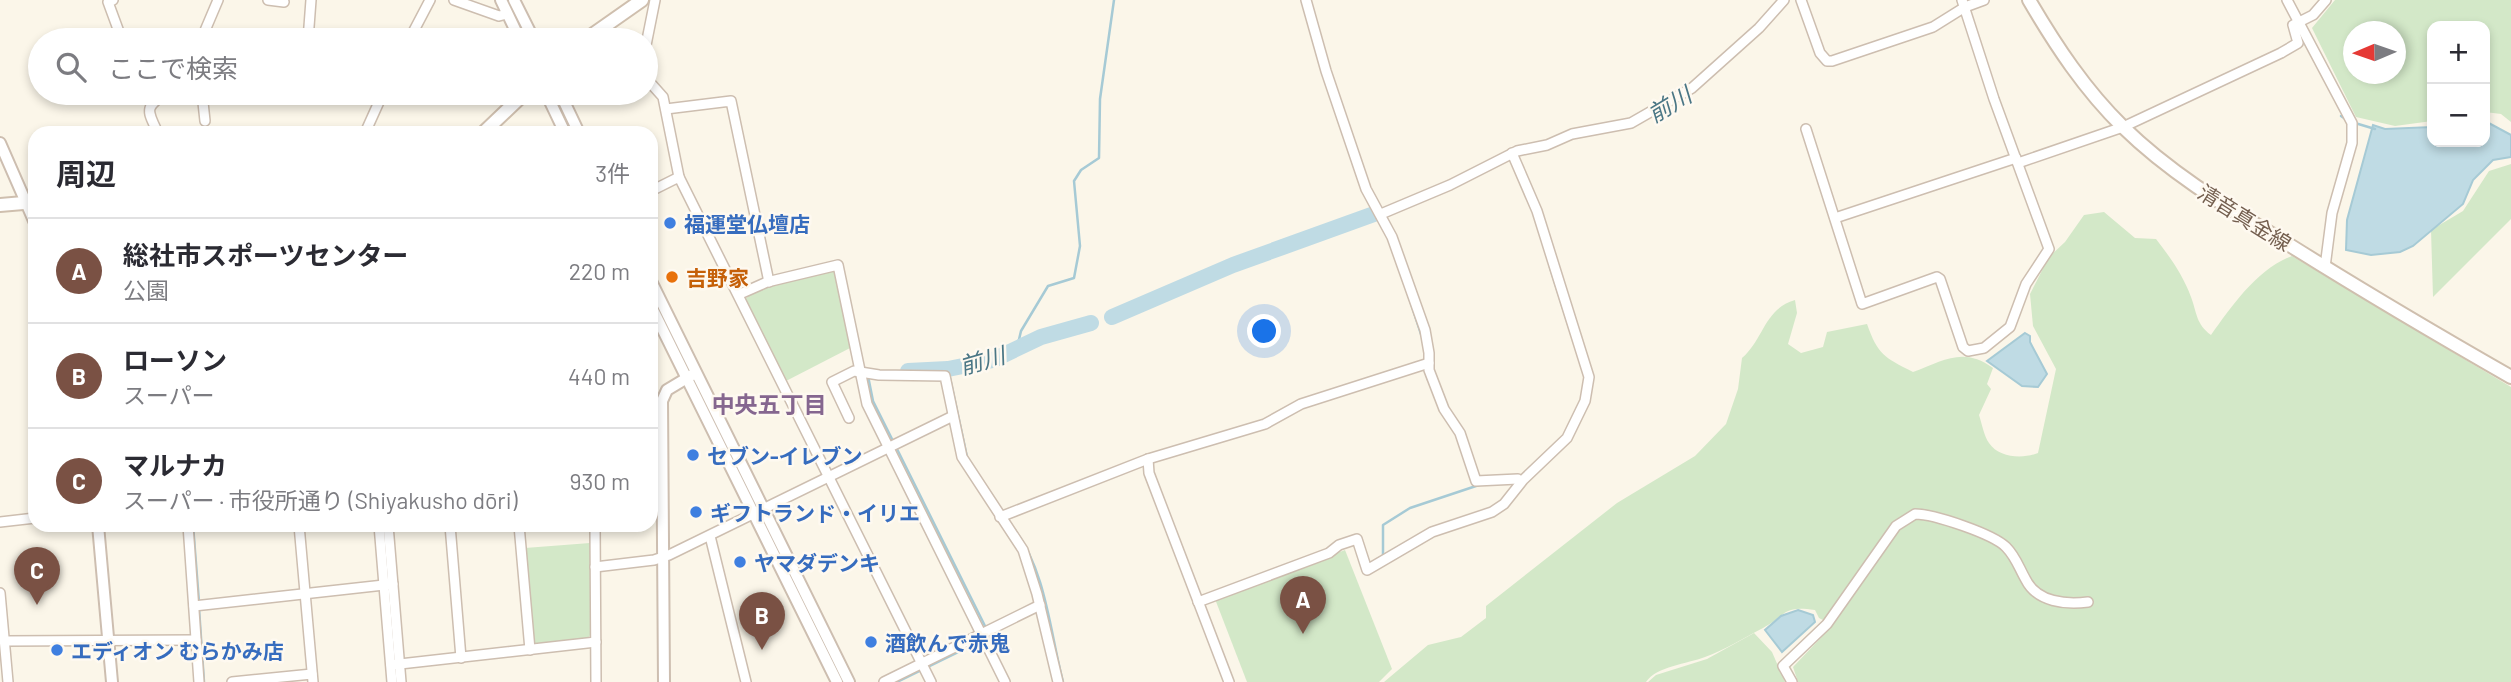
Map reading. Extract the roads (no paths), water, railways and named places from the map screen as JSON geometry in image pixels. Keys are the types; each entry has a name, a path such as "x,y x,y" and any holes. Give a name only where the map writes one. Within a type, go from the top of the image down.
{"main road":[{"path":"602,28 642,0"},
{"name":"清音真金線","path":"2029,0 2071,67 2123,127 2196,187 2511,377"},
{"path":"491,126 513,105"},
{"path":"0,205 28,203"}],"street":[{"path":"113,0 108,2 118,28"},
{"path":"206,28 218,0"},
{"path":"268,0 284,2"},
{"path":"310,28 311,0"},
{"path":"415,28 430,0"},
{"path":"454,0 499,16 507,14"},
{"path":"501,0 514,28"},
{"path":"514,0 528,28"},
{"path":"650,28 655,0"},
{"path":"1306,0 1326,71 1366,189 1375,211 1381,214 1425,330 1433,382 1444,408 1460,433 1476,481 1518,479"},
{"path":"1381,214 1450,185 1512,153 1547,145 1573,134 1632,123 1692,88 1759,28 1784,0"},
{"path":"1801,0 1820,53 1826,61 1933,27 1964,3 1984,0"},
{"path":"2287,0 2352,123 2353,133 2332,213 2325,267"},
{"path":"1835,218 2123,127 2298,43 2293,25 2313,15 2326,0"},
{"path":"1806,130 1862,304 1940,279 1963,347 1974,352 1984,348 2010,327 2034,270 2049,253 1964,3"},
{"path":"658,91 663,97 680,177 931,682"},
{"path":"666,109 731,101 769,282"},
{"path":"151,105 150,116 155,126"},
{"path":"203,105 205,121"},
{"path":"368,126 378,105"},
{"path":"552,105 562,126"},
{"path":"565,105 576,126"},
{"path":"0,144 28,197"},
{"path":"1198,602 1329,554 1339,545 1357,539 1367,570 1386,562 1432,532 1497,509 1567,438 1586,401 1589,377 1537,211 1512,153"},
{"path":"658,188 680,177"},
{"path":"740,294 769,282 838,265 865,373 867,404 893,446 1005,682"},
{"path":"658,297 691,375 759,512 849,682"},
{"path":"658,318 691,375"},
{"path":"1003,516 1148,459 1265,424 1301,404 1429,363"},
{"path":"849,418 832,382 854,371 944,376 961,457 1003,516 1023,550 1040,605 1058,682"},
{"path":"658,408 667,390 691,375"},
{"path":"595,567 662,557 953,416"},
{"path":"1148,459 1149,472 1229,682"},
{"path":"658,460 664,682"},
{"path":"759,512 837,682"},
{"path":"1792,682 1783,666 1827,624 1896,526 1914,514 1929,516 2001,542 2019,565 2033,591 2043,597 2071,603 2088,602"},
{"path":"0,522 28,519"},
{"path":"99,532 112,682"},
{"path":"189,532 197,605 198,682"},
{"path":"232,682 312,678 300,532"},
{"path":"380,532 395,664 401,682"},
{"path":"388,532 388,584"},
{"path":"451,532 461,658"},
{"path":"520,532 530,650"},
{"path":"595,532 596,682"},
{"path":"710,536 747,682"},
{"path":"197,605 388,584"},
{"path":"0,593 8,682"},
{"path":"884,682 923,667 1040,605"},
{"path":"6,641 196,640"},
{"path":"395,664 596,642"},
{"path":"392,682 395,664"}],"water":[{"path":"2490,124 2511,135 2511,157 2493,160 2473,180 2463,204 2413,246 2400,252 2371,255 2346,250 2347,220 2373,125 2385,129 2427,127 2427,147 2490,147"},
{"path":"2025,333 2030,336 2030,342 2047,374 2038,387 2022,386 1987,361"},
{"path":"1798,610 1813,615 1815,622 1782,652 1765,630 1781,616"}],"waterway":[{"path":"1017,348 1021,331 1048,286 1074,278 1080,246 1074,181 1081,170 1099,158 1100,99 1114,0"},
{"path":"2355,123 2375,129"},
{"name":"前川","path":"1112,317 1233,265 1374,214"},
{"path":"1550,267 1569,327"},
{"path":"1407,291 1421,334"},
{"name":"前川","path":"908,371 948,369 993,360 1041,337 1091,323"},
{"path":"1424,367 1428,380"},
{"path":"948,369 967,457"},
{"path":"868,376 873,401 893,441"},
{"path":"896,447 985,626"},
{"path":"1383,557 1383,525 1410,508 1479,485"},
{"path":"1015,530 1034,564 1046,603 1063,682"},
{"path":"194,532 199,602"},
{"path":"199,608 204,682"},
{"path":"897,682 979,642"}],"place":[{"name":"福運堂仏壇店","path":"670,223"},
{"name":"吉野家","path":"672,277"},
{"name":"セブン-イレブン","path":"693,455"},
{"name":"ギフトランド・イリエ","path":"696,512"},
{"name":"ヤマダデンキ","path":"740,562"},
{"name":"マルナカ","path":"37,605"},
{"name":"総社市スポーツセンター","path":"1303,634"},
{"name":"酒飲んで赤鬼","path":"871,642"},
{"name":"エディオン むらかみ店","path":"57,650"},
{"name":"ローソン","path":"762,650"}],"district":[{"name":"中央五丁目","path":"769,404"}]}
